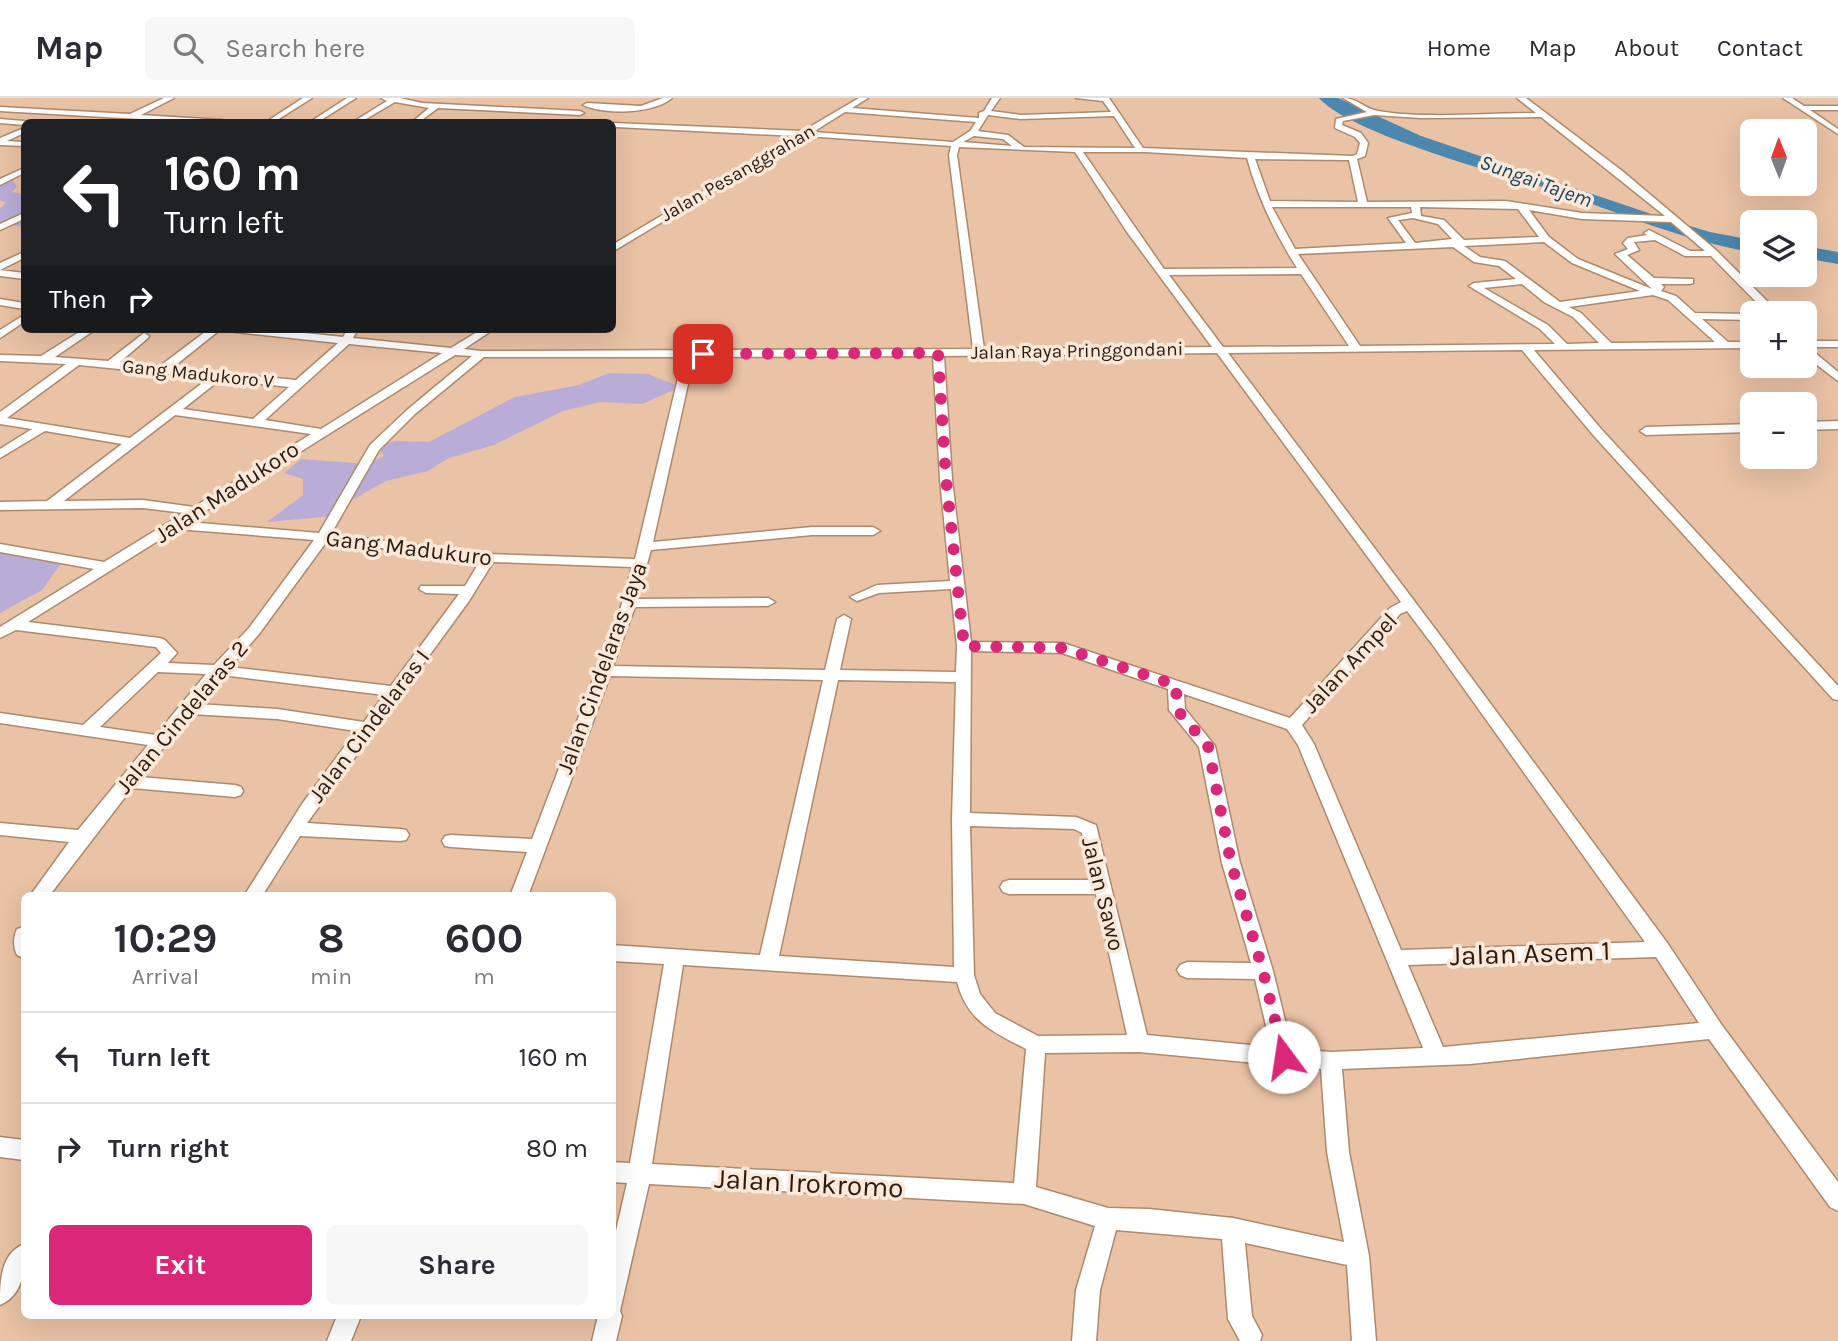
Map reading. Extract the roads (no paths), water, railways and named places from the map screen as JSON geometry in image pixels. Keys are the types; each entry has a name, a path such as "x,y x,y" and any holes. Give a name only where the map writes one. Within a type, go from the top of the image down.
{"street":[{"path":"125,119 170,98"},
{"path":"275,119 308,98"},
{"path":"319,119 352,98"},
{"path":"419,119 446,98"},
{"path":"573,119 594,98"},
{"path":"587,105 650,107 663,104 668,98"},
{"name":"Jalan Pesanggrahan","path":"616,247 864,98"},
{"path":"979,353 953,155 956,143 973,133 996,98"},
{"path":"1080,98 1105,98 1141,150"},
{"path":"1347,98 1374,113"},
{"path":"1521,98 1618,172 1760,301"},
{"path":"1787,98 1837,131"},
{"path":"361,119 391,99 436,106 580,113"},
{"path":"1801,108 1838,108"},
{"path":"0,109 165,119"},
{"path":"844,110 982,116 1011,114 1021,117 1115,114"},
{"path":"44,119 55,114"},
{"path":"616,126 633,122 642,114"},
{"path":"616,127 956,143 1023,149 1141,150 1353,158 1361,156 1364,143 1358,135 1338,126 1338,121 1364,114 1540,115"},
{"path":"0,121 21,123"},
{"path":"1821,121 1838,121"},
{"path":"0,142 21,131"},
{"path":"973,133 1004,137 1023,149"},
{"path":"0,136 11,136"},
{"path":"0,142 21,144"},
{"path":"1078,151 1161,272 1409,604 1661,949 1714,1030 1838,1200"},
{"path":"1250,156 1266,204 1290,252 1356,348"},
{"path":"1353,158 1363,205"},
{"path":"0,182 5,177"},
{"path":"1266,204 1363,205 1416,210 1520,205 1582,216 1671,219"},
{"path":"1520,205 1546,239 1575,261 1628,284 1655,287"},
{"path":"1416,210 1420,219 1440,222 1456,242 1477,260 1500,262 1522,281 1584,320 1607,345"},
{"path":"1411,244 1392,218 1416,210"},
{"path":"1,227 21,217"},
{"path":"1625,218 1691,254 1708,252"},
{"path":"1,227 21,229"},
{"path":"1657,237 1631,240 1628,243 1634,250 1620,254 1655,287 1696,316 1725,345"},
{"path":"1290,252 1546,239"},
{"path":"0,267 21,256"},
{"path":"1161,272 1305,271"},
{"path":"0,273 21,275"},
{"path":"1522,281 1474,286 1544,327 1563,346"},
{"path":"1560,305 1690,281"},
{"path":"2,304 21,306"},
{"path":"1696,316 1740,317"},
{"path":"0,335 21,320"},
{"path":"43,360 85,333"},
{"path":"161,371 211,333"},
{"name":"Jalan Raya Pringgondani","path":"269,333 481,354 979,353 1740,345"},
{"name":"Gang Madukoro V","path":"0,358 77,361 297,384 345,342 351,333"},
{"path":"455,351 483,333"},
{"path":"110,365 144,337"},
{"path":"1817,345 1838,344"},
{"path":"1525,347 1604,439 1838,695"},
{"name":"Jalan Madukoro","path":"0,633 177,525 320,432 455,351"},
{"path":"938,353 946,479 964,646 961,819 964,975 971,998 988,1019 1036,1045 1139,1043 1331,1061 1436,1056 1714,1030"},
{"name":"Jalan Cindelaras 2","path":"43,892 82,837 218,670 254,631 323,537 382,439 481,354"},
{"name":"Jalan Cindelaras Jaya","path":"520,892 601,671 629,603 645,547 689,354"},
{"path":"1817,359 1838,379"},
{"path":"0,419 77,361"},
{"path":"48,508 217,377"},
{"path":"255,423 297,384"},
{"path":"175,411 320,432"},
{"path":"0,419 133,442"},
{"path":"1817,426 1838,425"},
{"path":"0,454 42,428"},
{"path":"1646,430 1740,428"},
{"path":"0,506 48,508 143,504 198,511"},
{"name":"Gang Madukuro","path":"177,525 323,537 489,558 641,563"},
{"path":"645,547 812,531 873,531"},
{"path":"0,548 108,567"},
{"name":"Jalan Cindelaras I","path":"256,892 296,829 469,590 489,558"},
{"path":"857,597 877,589 957,585"},
{"path":"426,589 469,590"},
{"path":"629,603 768,602"},
{"name":"Jalan Ampel","path":"1293,725 1395,611 1409,604"},
{"path":"768,963 844,619"},
{"path":"15,625 160,643 170,653 88,729"},
{"path":"964,646 1063,648 1293,725 1306,744 1398,958 1436,1056"},
{"path":"154,667 218,670 395,691"},
{"path":"601,671 964,677"},
{"path":"1176,685 1177,710 1208,746 1231,863 1263,971 1284,1057"},
{"path":"187,709 277,714 369,728"},
{"path":"0,718 161,741"},
{"path":"130,778 136,783 235,791"},
{"name":"Jalan Sawo","path":"961,819 1082,824 1090,829 1139,1043"},
{"path":"0,829 82,837"},
{"path":"296,829 400,835"},
{"path":"451,841 537,846"},
{"path":"1009,887 1102,887"},
{"name":"Jalan Asem 1","path":"1398,958 1661,949"},
{"path":"616,953 964,975"},
{"path":"616,1283 638,1175 675,957"},
{"path":"1187,970 1263,971"},
{"path":"1024,1194 1036,1045"},
{"path":"1331,1061 1338,1153 1358,1256 1364,1341"},
{"path":"0,1147 21,1150"},
{"name":"Jalan Irokromo","path":"616,1172 1024,1194 1108,1219 1149,1220 1233,1229 1358,1256"},
{"path":"1084,1341 1088,1290 1108,1219"},
{"path":"1233,1229 1240,1319 1250,1335"},
{"path":"4,1280 21,1259"},
{"path":"339,1341 348,1319"},
{"path":"604,1341 609,1319"}],"waterway":[{"name":"Sungai Tajem","path":"1327,98 1354,114 1415,140 1575,192 1662,224 1740,244"},
{"name":"Sungai Tajem","path":"1817,254 1838,258"}]}
